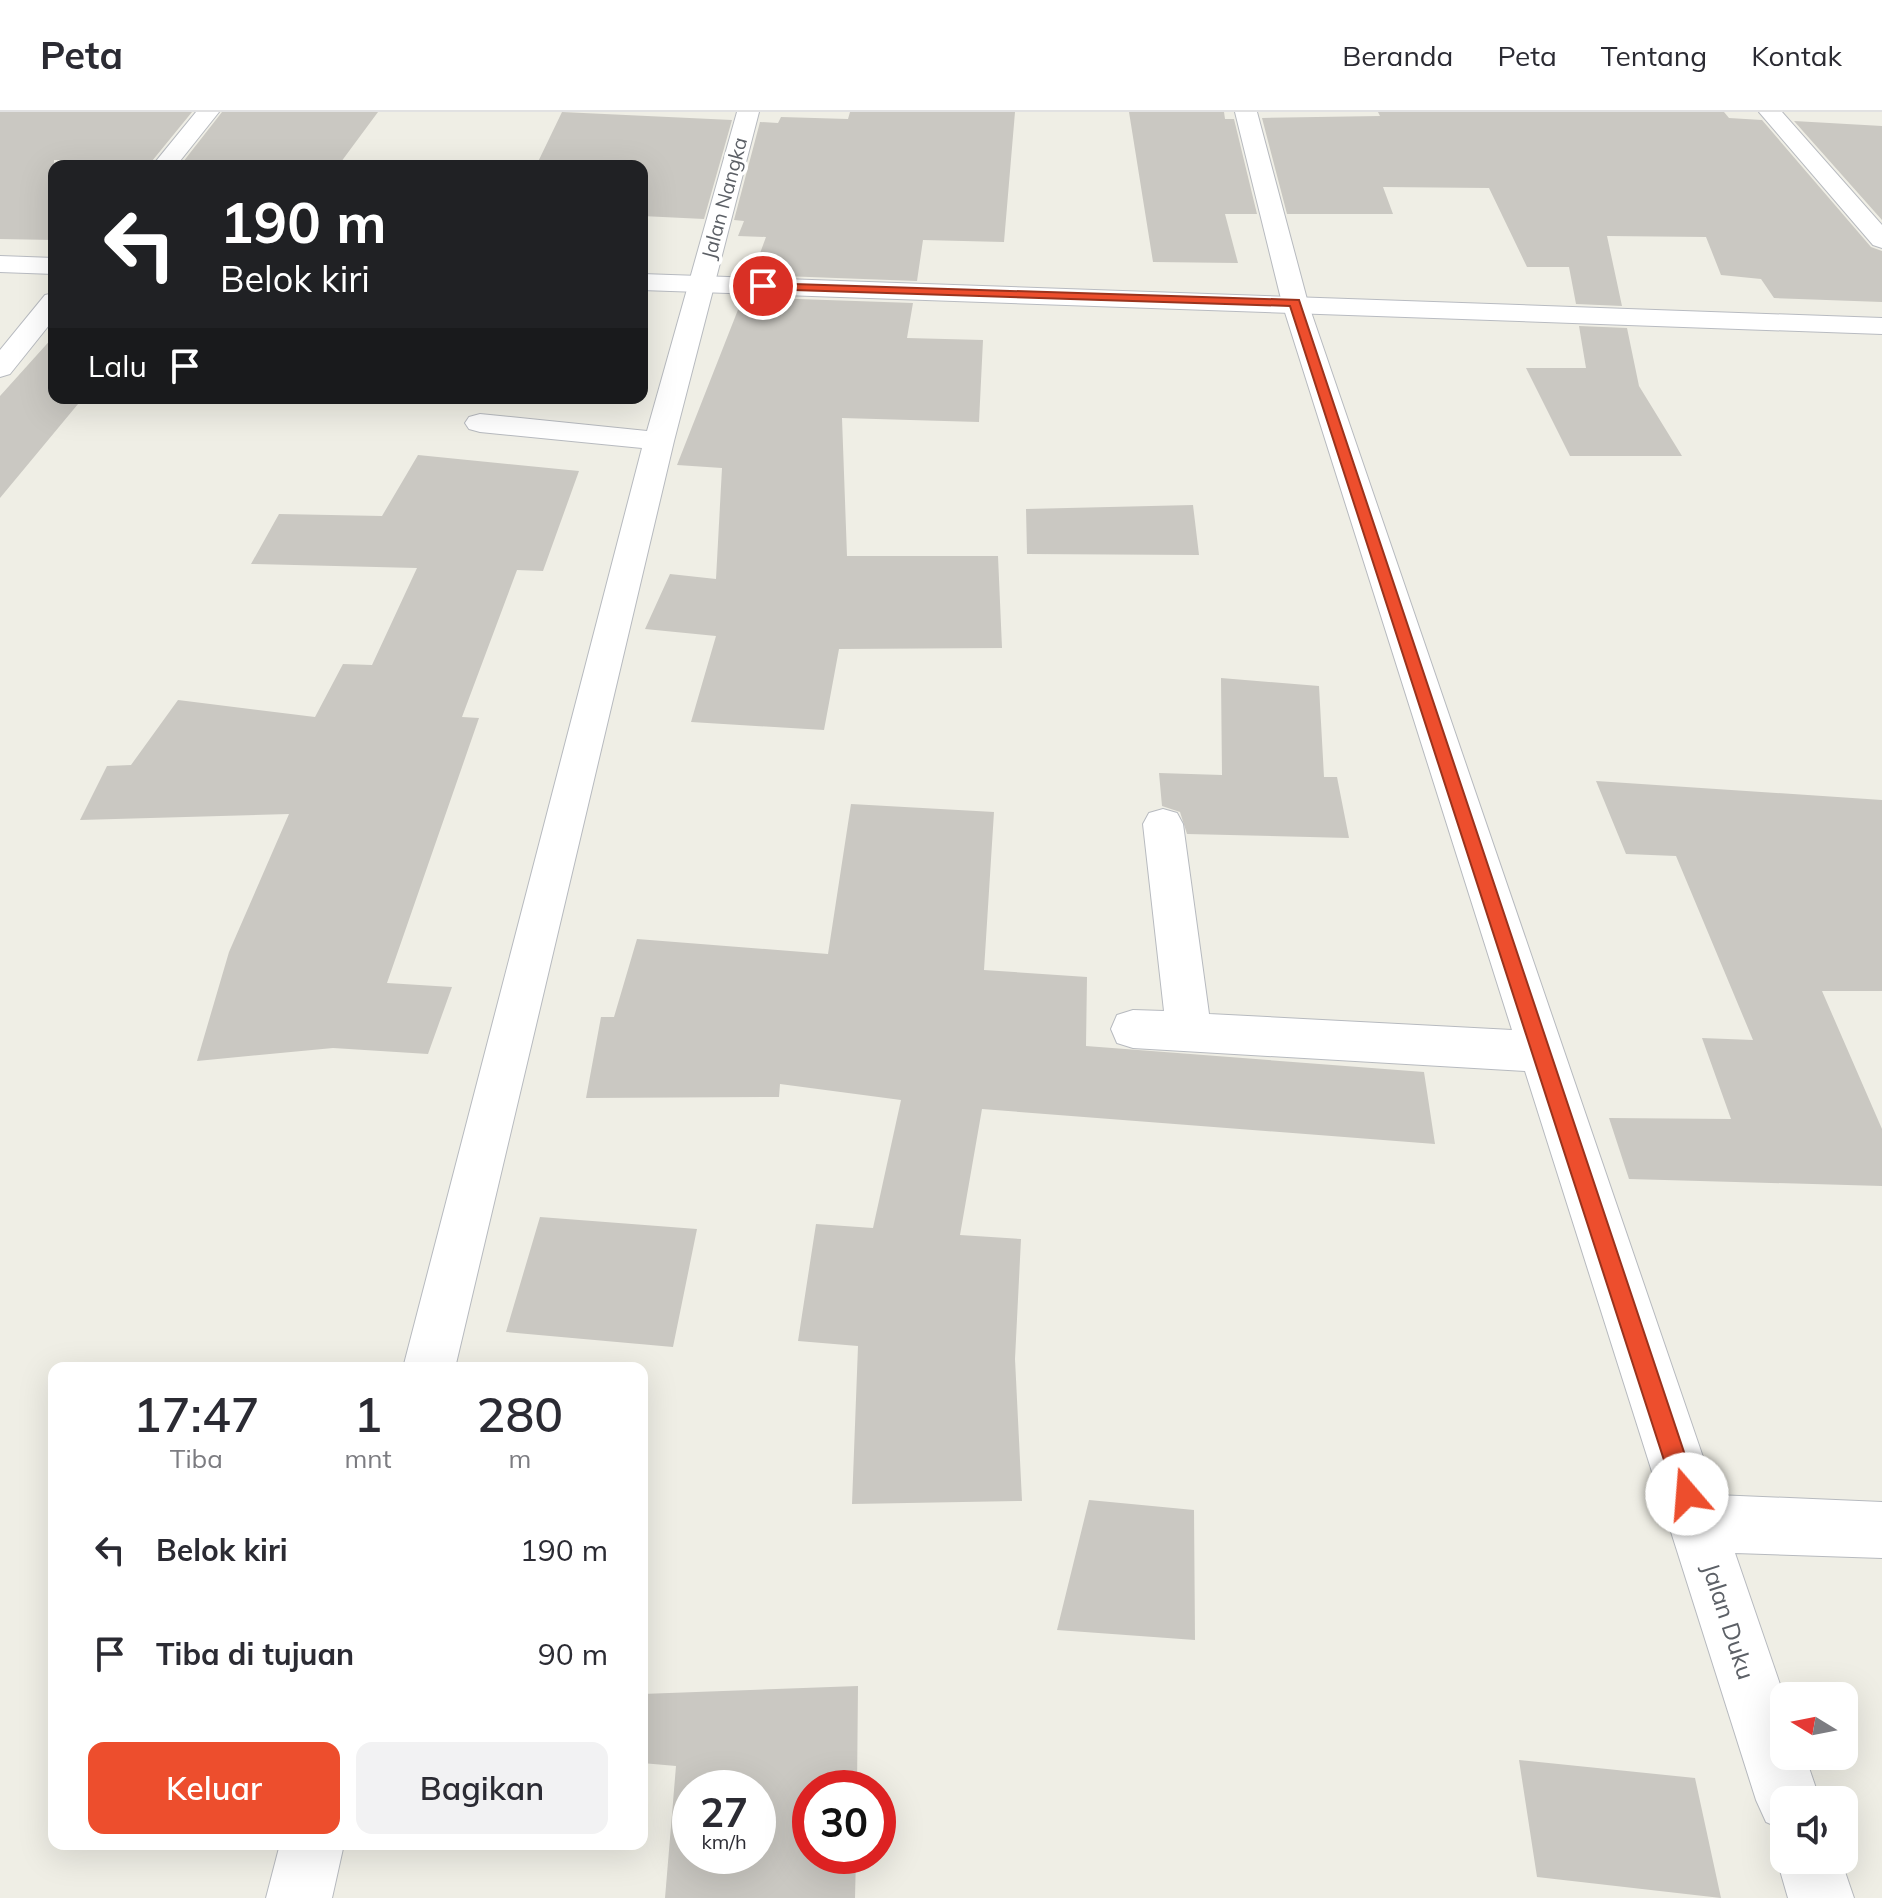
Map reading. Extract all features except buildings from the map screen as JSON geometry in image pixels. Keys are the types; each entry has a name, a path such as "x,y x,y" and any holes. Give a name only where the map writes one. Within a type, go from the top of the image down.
{"street":[{"path":"169,160 208,112"},
{"name":"Jalan Nangka","path":"430,1362 659,441 748,112"},
{"name":"Jalan Duku","path":"1246,112 1295,303 1783,1786"},
{"path":"1770,112 1882,240"},
{"path":"0,264 48,266"},
{"path":"648,282 1882,326"},
{"path":"0,368 48,308"},
{"path":"480,423 659,441"},
{"path":"1163,824 1189,1032"},
{"path":"1133,1029 1543,1052"},
{"path":"1696,1523 1882,1530"},
{"path":"299,1898 311,1850"},
{"path":"1813,1874 1821,1898"}],"route":[{"path":"763,286 1295,303 1687,1494"}]}
